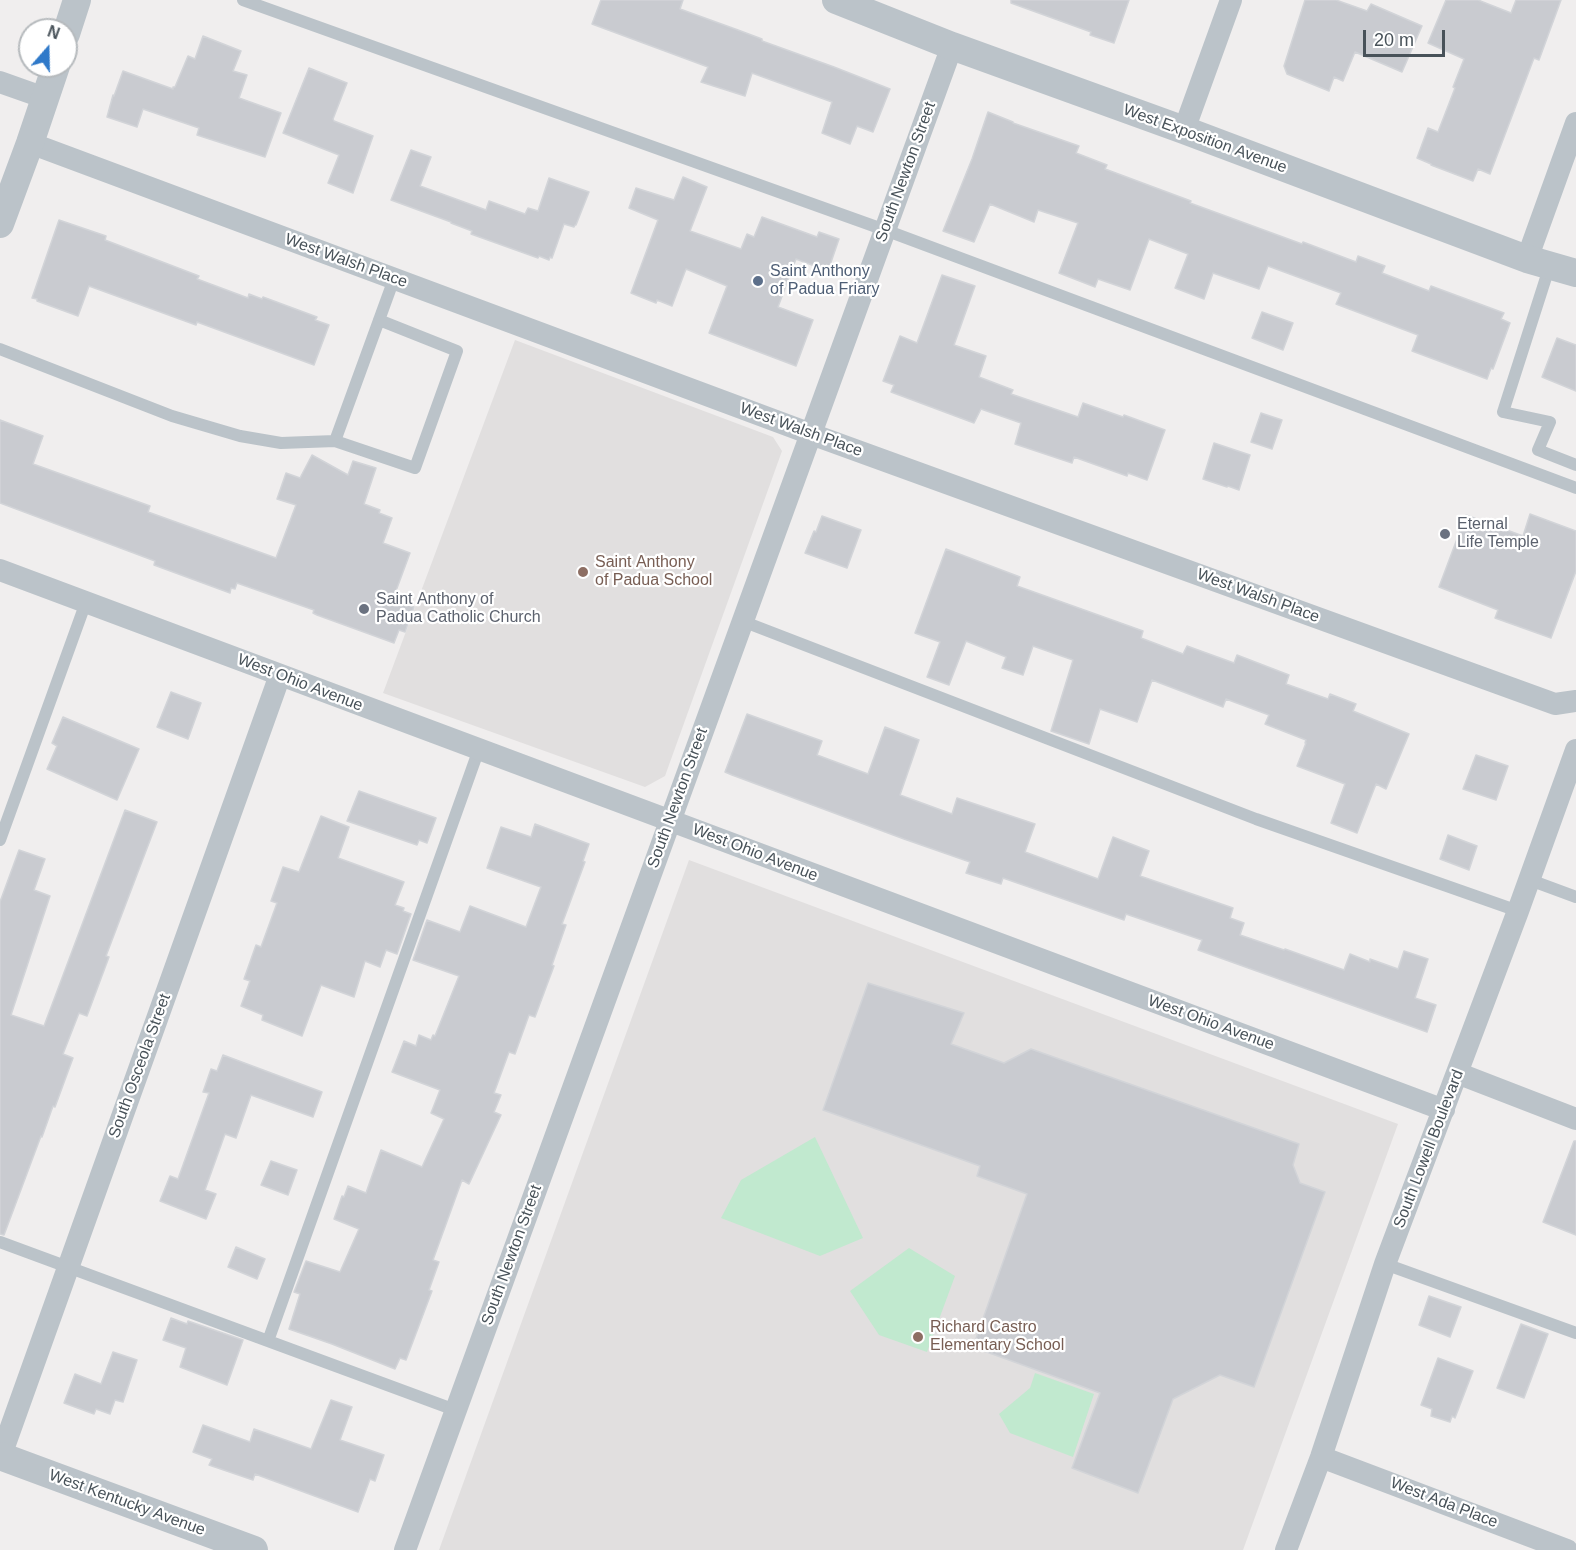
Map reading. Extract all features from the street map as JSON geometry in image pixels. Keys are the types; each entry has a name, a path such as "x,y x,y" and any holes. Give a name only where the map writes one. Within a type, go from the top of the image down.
{"street":[{"path":"71,18 77,0"},
{"path":"1184,130 1231,0"},
{"name":"West Exposition Avenue","path":"842,1 952,46 1551,266"},
{"name":"South Newton Street","path":"405,1550 952,46"},
{"path":"0,224 52,78"},
{"path":"0,82 45,98"},
{"path":"1551,266 1576,123"},
{"name":"West Walsh Place","path":"30,143 811,434 1555,704 1576,701"},
{"name":"West Ohio Avenue","path":"0,570 1444,1110"},
{"name":"South Osceola Street","path":"0,1457 280,675"},
{"name":"South Lowell Boulevard","path":"1286,1550 1321,1457 1385,1264 1530,880 1576,750"},
{"path":"1457,1073 1576,1119"},
{"name":"West Kentucky Avenue","path":"0,1457 254,1550"},
{"name":"West Ada Place","path":"1321,1457 1567,1550"}],"lane":[{"path":"243,0 885,230 1576,488"},
{"path":"1551,266 1503,412 1550,422 1538,450 1576,465"},
{"path":"335,441 394,279"},
{"path":"0,348 172,416 240,436 281,443 335,441 415,468 457,351 379,320"},
{"path":"0,840 86,602"},
{"path":"742,621 1256,819 1518,911"},
{"path":"268,1341 479,749"},
{"path":"1530,880 1576,897"},
{"path":"0,1242 455,1410"},
{"path":"1385,1264 1576,1333"}],"shaded area":[{"name":"Saint Anthony of Padua School","path":"515,340 773,437 782,451 665,776 645,787 383,693"},
{"name":"Richard Castro Elementary School","path":"689,860 1398,1124 1243,1550 439,1550"}],"green space":[{"path":"815,1137 863,1238 820,1256 721,1218 741,1180"},
{"path":"909,1248 955,1276 927,1352 879,1335 850,1291"},
{"path":"1035,1373 1094,1394 1073,1457 1010,1433 999,1414 1030,1388"}],"building":[{"path":"601,0 683,0 680,9 890,89 873,132 857,126 850,144 822,133 832,102 752,73 745,96 701,82 708,67 592,24"},
{"path":"1011,0 1129,0 1114,43 1090,35 1091,32 1011,3"},
{"path":"1305,0 1336,0 1367,11 1371,4 1422,26 1402,72 1355,52 1343,81 1334,77 1329,91 1287,74 1284,66"},
{"path":"1446,0 1478,0 1511,13 1516,0 1561,0 1539,60 1534,58 1490,174 1478,169 1473,181 1417,158 1428,128 1438,132 1464,59 1428,43"},
{"path":"203,36 241,51 233,71 247,75 239,98 281,113 265,157 197,135 199,128 143,109 137,127 107,117 123,71 173,89 188,56 195,59"},
{"path":"309,68 347,83 334,121 373,136 353,193 328,183 339,155 283,133"},
{"path":"988,112 1079,146 1076,153 1107,165 1105,169 1191,201 1190,203 1356,262 1358,256 1385,266 1382,273 1429,291 1431,286 1504,313 1501,319 1510,323 1493,369 1491,368 1487,379 1412,351 1418,335 1336,304 1341,293 1268,266 1259,289 1213,273 1204,299 1175,288 1188,254 1149,239 1130,290 1098,279 1095,287 1059,273 1078,223 1038,210 1034,222 990,204 974,242 943,231"},
{"path":"411,150 431,157 420,186 486,210 489,201 525,214 528,208 538,211 549,178 589,192 576,225 574,227 564,224 552,258 550,257 549,260 539,256 538,258 471,234 472,231 451,222 391,200"},
{"path":"683,177 707,187 690,231 741,249 747,234 754,237 762,217 817,237 819,232 839,239 828,271 796,259 778,307 813,320 796,366 709,333 727,286 686,269 672,306 657,300 656,303 631,293 658,220 629,208 636,188 674,200"},
{"path":"59,220 106,236 105,240 199,276 197,279 248,298 249,294 262,299 263,297 317,317 315,320 329,325 314,365 197,322 196,325 89,286 78,316 37,301 32,298"},
{"path":"942,275 975,286 954,345 986,356 979,377 1013,390 1011,394 1078,417 1083,403 1165,430 1147,480 1128,473 1127,476 1074,457 1072,463 1015,444 1021,423 981,409 974,423 891,392 894,385 883,381 900,336 917,343"},
{"path":"1262,312 1293,323 1283,350 1252,338"},
{"path":"1557,338 1576,345 1576,391 1542,377"},
{"path":"1261,413 1282,420 1272,449 1251,442"},
{"path":"0,420 43,436 33,464 150,506 148,512 276,558 296,505 277,499 286,473 300,478 312,455 348,475 353,461 376,468 364,504 392,518 383,543 410,553 393,599 414,607 405,632 399,630 394,643 317,615 313,613 314,610 237,583 235,589 231,588 230,593 154,565 155,561 0,503"},
{"path":"1214,443 1250,455 1239,490 1203,479"},
{"path":"1530,514 1576,531 1576,571 1551,638 1495,618 1498,610 1439,587 1466,515 1523,536"},
{"path":"822,516 861,530 847,568 805,553"},
{"path":"946,549 1020,577 1017,586 1143,631 1141,638 1183,654 1187,646 1234,663 1237,655 1289,675 1286,684 1328,699 1330,694 1356,704 1353,711 1409,734 1386,789 1376,784 1357,833 1331,823 1345,784 1297,766 1306,740 1265,724 1269,715 1226,699 1223,707 1152,680 1137,722 1100,709 1089,744 1051,731 1073,660 1033,646 1023,675 1002,668 1006,657 966,641 949,685 927,677 940,642 915,633"},
{"path":"171,692 201,703 188,739 157,727"},
{"path":"747,714 822,741 817,755 868,774 885,727 919,740 900,795 952,814 957,798 1035,824 1025,852 1098,879 1113,837 1149,851 1140,876 1233,908 1230,918 1244,923 1240,935 1344,970 1350,954 1398,969 1404,951 1428,959 1415,998 1436,1005 1427,1032 1198,950 1202,940 1126,914 1124,920 1003,878 1001,884 966,873 970,862 725,772"},
{"path":"63,717 139,749 117,800 47,769 57,746 52,743"},
{"path":"1476,755 1508,766 1496,800 1463,789"},
{"path":"359,791 436,818 427,843 419,840 417,845 347,821"},
{"path":"125,810 157,822 106,956 109,957 87,1016 79,1013 63,1054 73,1058 55,1107 53,1106 41,1136 4,1235 0,1234 0,902 19,850 45,859 34,890 50,896 11,1015 44,1026"},
{"path":"321,816 349,827 338,858 404,882 395,905 411,914 397,954 386,950 380,967 365,961 354,997 321,985 302,1036 262,1020 263,1015 241,1006 250,981 244,979 256,945 261,947 277,903 271,901 283,867 299,872"},
{"path":"535,824 589,844 583,861 585,862 562,924 566,925 535,1017 529,1015 515,1054 509,1052 494,1093 501,1095 494,1112 501,1115 469,1184 462,1180 433,1260 439,1262 429,1290 432,1291 406,1360 400,1358 395,1369 289,1329 300,1294 294,1292 306,1261 340,1272 359,1229 334,1219 348,1186 366,1193 381,1150 422,1167 444,1119 431,1113 440,1090 392,1072 404,1041 416,1046 419,1035 431,1040 433,1035 435,1036 459,976 413,960 427,920 460,932 470,906 526,927 541,887 487,868 501,827 531,837"},
{"path":"1448,835 1477,846 1469,870 1440,859"},
{"path":"868,983 964,1013 951,1044 1004,1063 1031,1049 1299,1144 1293,1165 1300,1183 1325,1192 1254,1387 1220,1375 1173,1399 1138,1493 1072,1468 1100,1393 973,1347 1027,1194 977,1176 980,1166 823,1110"},
{"path":"223,1055 322,1092 313,1117 251,1095 236,1138 225,1134 205,1190 216,1194 206,1219 160,1201 170,1176 178,1179 209,1093 203,1092 211,1069 217,1071"},
{"path":"1574,1141 1576,1141 1576,1235 1543,1222"},
{"path":"271,1161 297,1170 288,1195 261,1185"},
{"path":"236,1247 265,1259 257,1279 228,1267"},
{"path":"1429,1296 1461,1307 1450,1337 1419,1325"},
{"path":"171,1318 187,1324 188,1321 243,1340 227,1385 180,1367 186,1348 163,1340"},
{"path":"1521,1324 1548,1334 1524,1398 1497,1388"},
{"path":"113,1352 137,1360 123,1402 115,1400 110,1414 96,1409 94,1414 64,1403 75,1374 101,1384"},
{"path":"1438,1358 1473,1371 1455,1418 1452,1416 1450,1422 1431,1416 1432,1409 1421,1405"},
{"path":"331,1400 352,1407 340,1440 384,1455 375,1481 370,1479 358,1512 255,1474 253,1480 209,1465 212,1459 193,1452 203,1425 250,1442 254,1429 311,1449"}],"place":[{"name":"Saint Anthony of Padua Friary","path":"758,281"},
{"name":"Eternal Life Temple","path":"1445,534"},
{"name":"Saint Anthony of Padua School","path":"583,572"},
{"name":"Saint Anthony of Padua Catholic Church","path":"364,609"},
{"name":"Richard Castro Elementary School","path":"918,1337"}]}
